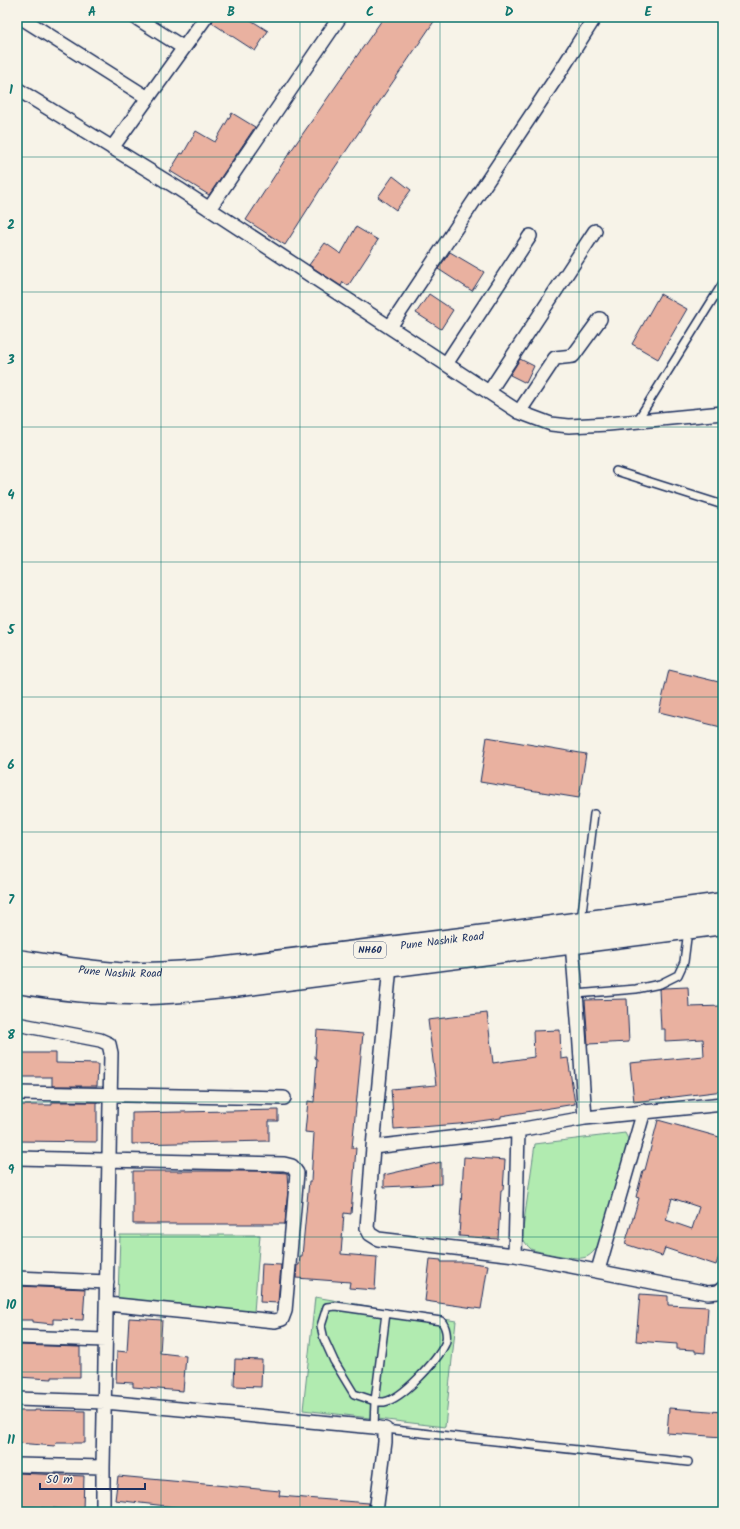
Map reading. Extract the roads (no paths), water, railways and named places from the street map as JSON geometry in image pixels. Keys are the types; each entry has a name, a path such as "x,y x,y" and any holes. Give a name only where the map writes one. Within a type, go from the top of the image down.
{"highway":[{"name":"Pune Nashik Road","path":"17,982 52,988 141,993 185,991 233,986 390,966 576,933 723,904"},
{"name":"Pune Nashik Road","path":"17,961 59,968 118,974 167,974 576,933 689,927 723,923"}],"street":[{"path":"136,17 184,48"},
{"path":"112,148 206,17"},
{"path":"209,209 340,17"},
{"path":"390,327 595,17"},
{"path":"29,19 148,98"},
{"path":"17,89 209,209 519,412 551,424 569,426 608,424 723,413"},
{"path":"489,392 595,231"},
{"path":"446,364 530,236"},
{"path":"519,412 555,358 573,356 600,319"},
{"path":"576,933 576,994 584,1118"},
{"path":"390,966 373,1147 367,1228 370,1234 378,1239 515,1255 598,1270 708,1293 718,1292 723,1288"},
{"path":"17,1024 100,1040 108,1044 111,1053 103,1512"},
{"path":"17,1093 284,1098"},
{"path":"373,1147 518,1130 584,1118 723,1104"},
{"path":"598,1270 644,1111"},
{"path":"515,1255 518,1130"},
{"path":"17,1158 284,1164 292,1166 297,1173 285,1311 282,1319 275,1321 107,1304"},
{"path":"17,1278 107,1282"},
{"path":"17,1337 105,1340"},
{"path":"17,1399 105,1402 380,1428 385,1442 376,1512"},
{"path":"17,1465 103,1467"}],"lane":[{"path":"637,421 723,283"},
{"path":"616,471 723,505"},
{"path":"576,933 594,814"},
{"path":"576,994 636,989 660,984 678,975 684,962 689,927"},
{"path":"336,1306 441,1321 446,1326 446,1343 420,1378 403,1392 385,1402 375,1401 354,1394 334,1361 324,1339 321,1326 327,1307 336,1306"},
{"path":"386,1313 375,1401 380,1428 688,1462"}]}
